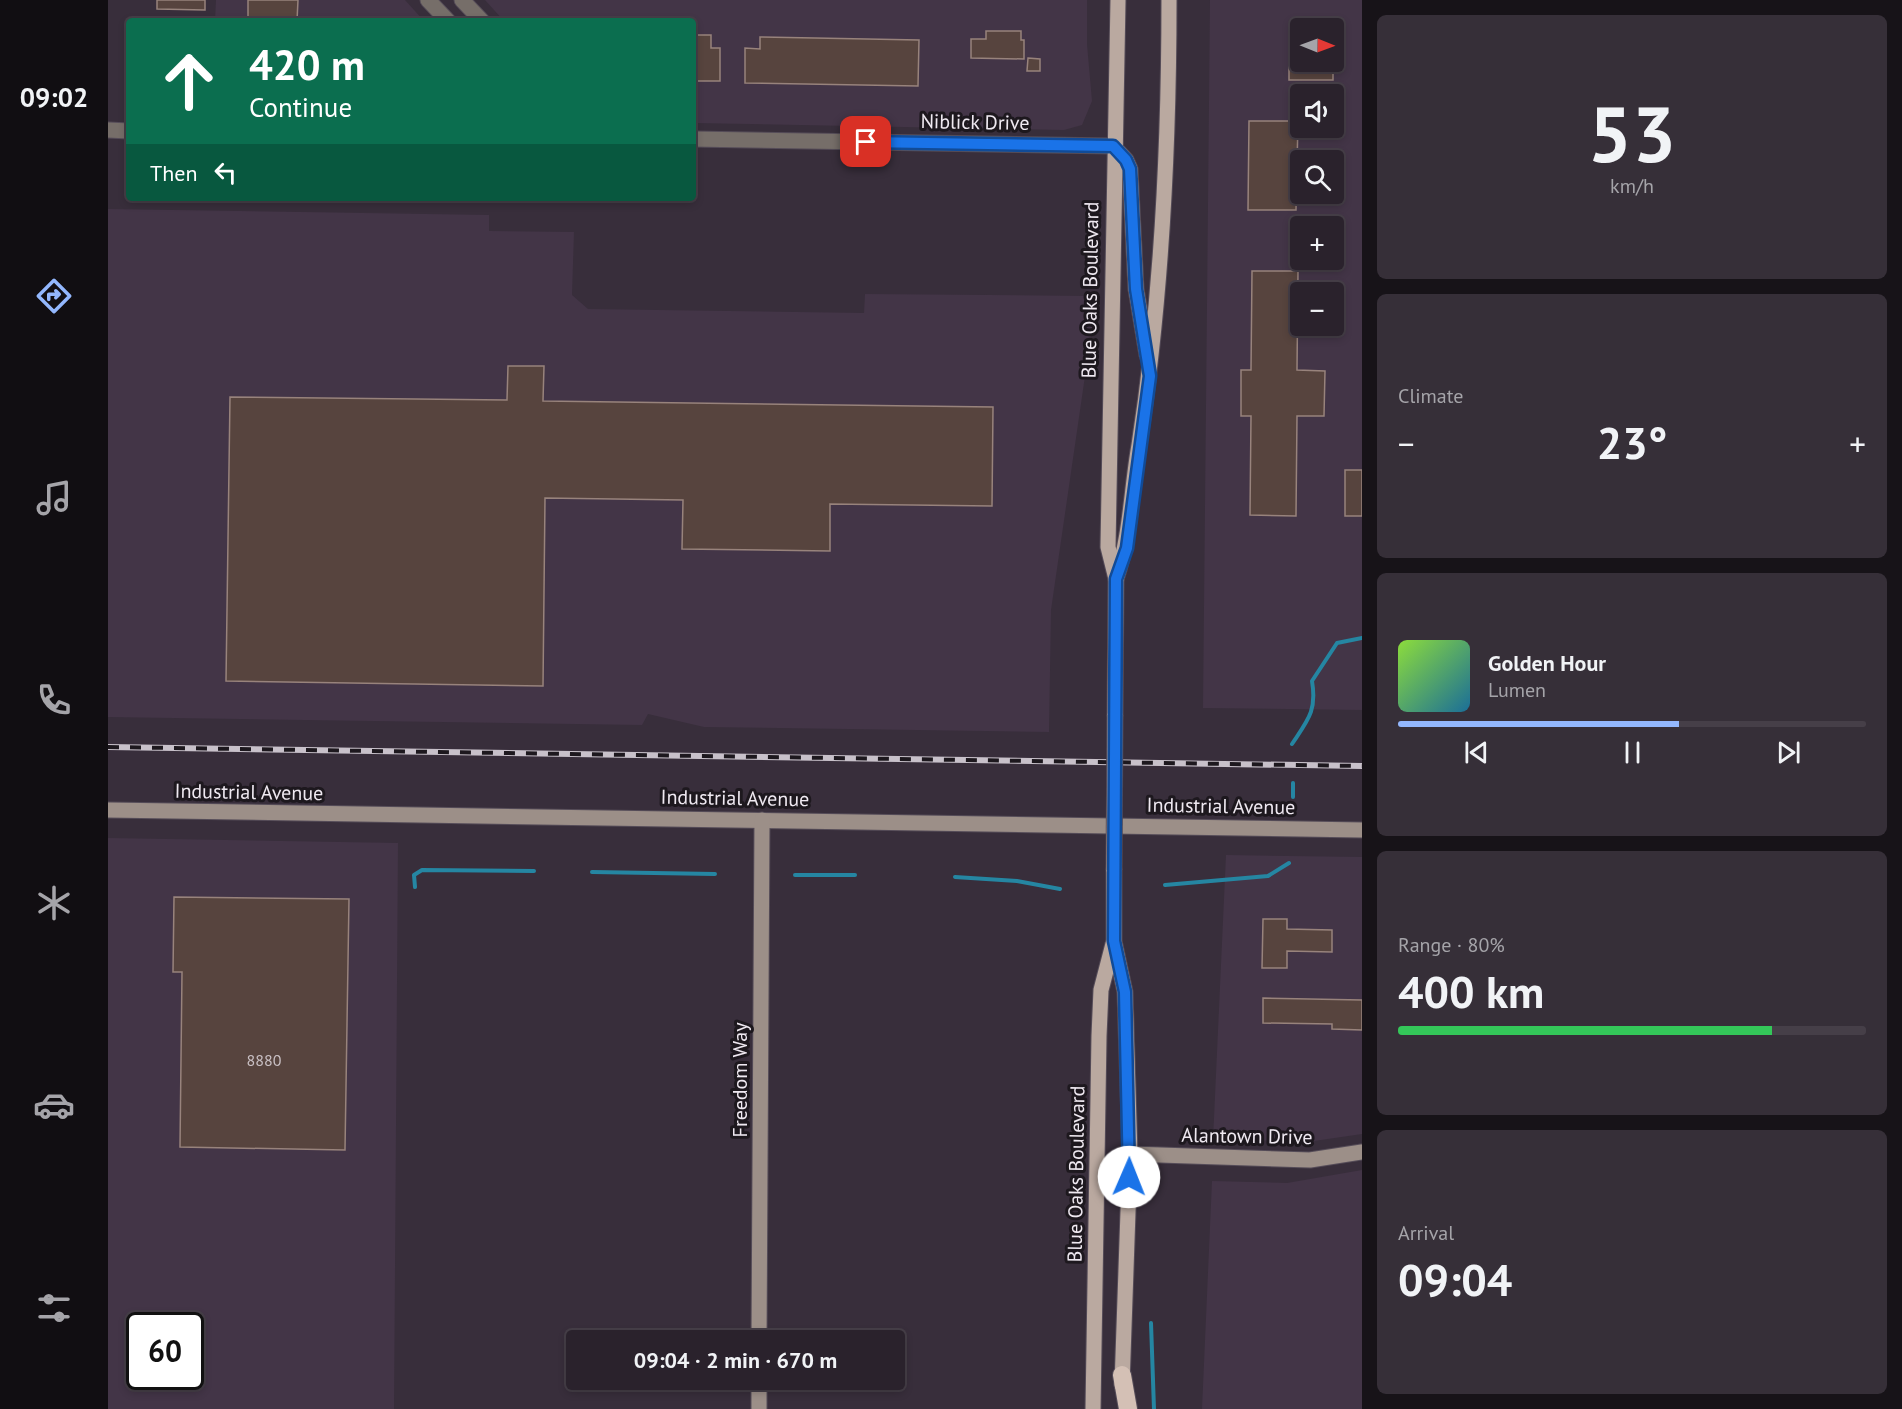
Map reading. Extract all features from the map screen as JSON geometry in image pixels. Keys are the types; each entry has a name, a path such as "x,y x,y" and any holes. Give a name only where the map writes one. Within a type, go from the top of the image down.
{"highway":[{"path":"1122,1376 1128,1409"}],"main road":[{"name":"Blue Oaks Boulevard","path":"1118,0 1113,146 1108,547 1116,579 1114,941 1125,992 1130,1155 1120,1409"},
{"name":"Blue Oaks Boulevard","path":"1116,579 1127,548 1150,376 1164,228 1169,0"},
{"path":"1113,146 1126,160 1130,169 1136,289 1150,376"},
{"name":"Blue Oaks Boulevard","path":"1092,1409 1099,1025 1101,990 1114,941"}],"street":[{"path":"428,0 445,18"},
{"path":"462,0 479,18"},
{"path":"108,130 126,130"},
{"name":"Niblick Drive","path":"696,139 1113,146"},
{"name":"Industrial Avenue","path":"108,810 1362,830"},
{"name":"Freedom Way","path":"759,1330 762,820"},
{"name":"Alantown Drive","path":"1130,1155 1310,1160 1362,1152"},
{"path":"759,1390 759,1409"}],"shaded area":[{"path":"216,0 405,0 421,18 215,18"},
{"path":"485,0 1087,0 1087,44 1092,101 1082,125 1064,130 696,123 696,18 501,18"},
{"path":"1210,0 1362,0 1362,710 1203,708"},
{"path":"108,209 489,215 489,231 574,232 572,295 588,309 864,313 865,294 1088,296 1092,300 1093,321 1051,610 1049,732 704,727 648,714 642,725 108,717"},
{"path":"108,838 398,843 394,1409 108,1409"},
{"path":"1226,855 1362,857 1362,1134 1314,1141 1213,1140"},
{"path":"1362,1170 1362,1409 1202,1409 1212,1181 1287,1183"}],"building":[{"path":"157,0 205,0 205,10 157,9"},
{"path":"248,0 298,0 297,18 248,18"},
{"path":"986,31 1021,31 1021,40 1024,40 1024,59 971,58 971,39 986,39"},
{"path":"696,35 711,35 711,48 720,48 720,81 696,81"},
{"path":"760,37 919,40 918,86 745,83 745,48 760,49"},
{"path":"1289,47 1290,72 1333,72 1333,80 1289,80"},
{"path":"1028,58 1040,59 1040,71 1027,71"},
{"path":"1249,121 1290,121 1290,138 1298,138 1297,150 1290,150 1290,204 1296,204 1296,210 1248,210"},
{"path":"1252,271 1298,271 1298,282 1290,282 1290,336 1297,336 1297,370 1325,371 1324,416 1297,416 1296,516 1250,515 1251,416 1241,416 1241,370 1251,370"},
{"path":"508,366 544,366 543,401 993,407 992,506 830,504 830,551 682,549 683,500 545,498 543,686 226,681 230,397 507,400"},
{"path":"1345,470 1362,470 1362,516 1345,516"},
{"path":"174,897 349,899 345,1150 180,1147 182,972 173,972"},
{"path":"1263,919 1287,919 1287,929 1332,930 1332,952 1287,951 1287,968 1262,968"},
{"path":"1263,998 1362,1000 1362,1030 1332,1029 1332,1024 1263,1023"}],"waterway":[{"path":"1292,744 1310,715 1313,700 1312,681 1337,643 1362,638"},
{"path":"1293,783 1293,797"},
{"path":"1165,885 1268,876 1289,863"},
{"path":"415,887 414,875 422,870 534,871"},
{"path":"592,872 715,874"},
{"path":"795,875 855,875"},
{"path":"955,877 1017,881 1060,889"},
{"path":"1151,1323 1154,1409"}],"railway":[{"path":"108,747 1362,766"}],"route":[{"path":"866,142 1113,146 1120,151 1130,169 1136,289 1150,376 1138,447 1127,548 1116,579 1114,941 1125,992 1129,1177"}]}
